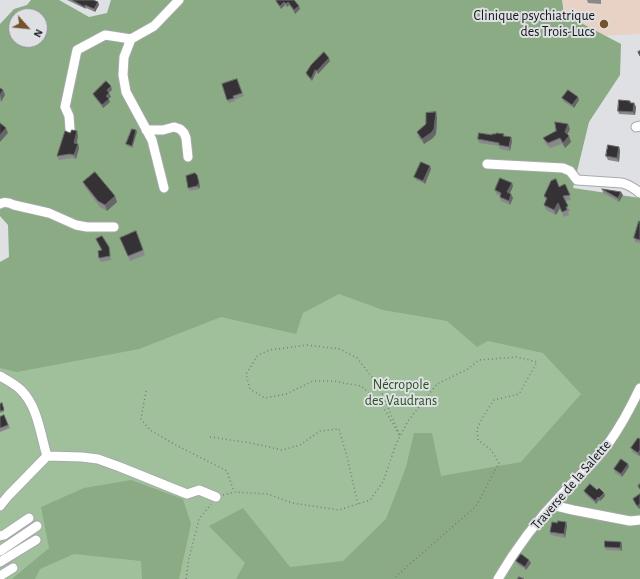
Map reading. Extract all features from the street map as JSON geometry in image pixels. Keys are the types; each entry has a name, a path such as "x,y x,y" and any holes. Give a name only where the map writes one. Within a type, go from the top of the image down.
{"street":[{"path":"70,130 69,116 65,106 76,50 105,35 130,39 154,26 179,0"},
{"path":"130,39 124,57 123,69 126,92 152,140 164,188"},
{"path":"146,130 163,130 174,127 180,129 186,138 188,157"},
{"path":"487,164 564,168 570,171 577,180 622,183 634,188 640,193"},
{"path":"0,204 9,202 14,205 49,213 76,225 87,227 114,227"},
{"path":"0,376 10,381 20,389 34,409 47,456"},
{"name":"Traverse de la Salette","path":"498,579 525,538 562,493 591,466 608,444 628,414 640,388"},
{"path":"0,506 47,456 98,459 187,494 199,490 216,497"},
{"path":"552,505 630,521 640,520"},
{"path":"0,536 4,535 29,518"},
{"path":"0,551 37,526"},
{"path":"0,562 36,540"},
{"path":"0,576 13,568"}],"path":[{"path":"307,345 340,349 357,358 379,386 400,436 380,402 361,386 333,381 313,381 286,394 265,398 250,388 246,374 258,355 270,350 307,345"},
{"path":"186,579 198,519 216,497 235,492 268,494 292,503 339,510 370,500 384,482 396,444 408,421 437,384 468,369 479,360 517,357 536,362 519,394 494,400 484,415 477,430 478,440 491,450 500,463 476,506 393,579"},
{"path":"146,391 140,419 150,430 227,471 235,492"},
{"path":"210,437 282,450 300,445 320,431 339,429 348,457 358,504"}],"shaded area":[{"name":"Clinique psychiatrique des Trois-Lucs","path":"562,0 640,0 640,34 573,37"}],"green space":[{"path":"31,0 59,0 89,17 107,13 111,0 562,0 564,14 621,44 620,75 589,122 573,188 640,198 640,579 236,579 245,563 209,526 243,508 290,567 343,561 386,519 406,467 414,433 432,433 441,476 521,462 581,394 543,353 488,341 477,347 447,321 383,310 339,294 303,313 296,334 221,317 139,349 17,372 0,368 0,262 9,257 8,225 0,216 0,24 8,15 8,48 48,48 48,8 17,8 27,5"},
{"name":"Nécropole des Vaudrans","path":"640,267 495,579 0,579 0,323"},
{"path":"131,480 183,499 191,524 179,579 142,579 141,561 74,554 40,569 35,579 12,579 49,548 41,507 84,488"}],"building":[{"path":"72,0 93,0 98,2 94,9 85,5 85,7"},
{"path":"294,0 299,6 294,10 288,2 286,4 284,2 280,6 276,1"},
{"path":"324,52 329,58 317,71 315,70 311,79 306,73 311,65"},
{"path":"237,79 242,93 227,100 222,84"},
{"path":"106,81 111,86 107,90 109,93 106,96 109,99 102,105 93,94"},
{"path":"0,88 3,90 0,95"},
{"path":"568,90 578,97 572,105 562,98"},
{"path":"619,100 634,103 633,112 618,111"},
{"path":"436,112 434,129 422,139 417,132 426,124 426,113"},
{"path":"555,122 568,124 565,132 569,136 563,143 560,138 548,143 543,138 556,131"},
{"path":"0,123 6,128 0,135"},
{"path":"132,129 136,130 132,146 126,144"},
{"path":"72,130 77,131 74,143 78,144 74,155 70,154 57,156 65,131 70,133"},
{"path":"479,133 492,135 496,133 504,134 503,136 511,137 509,147 499,145 499,143 478,139"},
{"path":"608,145 619,147 617,158 606,156"},
{"path":"421,162 430,166 423,181 414,177"},
{"path":"95,172 115,196 105,205 98,201 83,182"},
{"path":"195,173 199,183 197,186 188,188 186,176"},
{"path":"500,178 512,183 507,192 511,194 509,201 500,197 501,193 495,190"},
{"path":"556,179 559,187 565,184 570,195 563,196 568,206 566,207 567,210 562,212 558,203 554,210 544,205 547,198 544,196 551,181"},
{"path":"602,189 621,192 618,198"},
{"path":"639,221 640,222 640,240 634,238"},
{"path":"136,231 143,250 128,256 120,238"},
{"path":"102,236 109,247 110,256 99,258 98,251 102,250 96,239"},
{"path":"2,403 4,410 0,411 0,404"},
{"path":"4,415 8,425 0,428 0,417"},
{"path":"638,438 640,439 640,450 638,453 631,448"},
{"path":"621,459 628,464 621,474 614,469"},
{"path":"590,484 597,490 599,488 604,493 595,501 584,491"},
{"path":"640,494 640,504 637,506 633,499"},
{"path":"558,521 566,522 564,534 550,532 552,522 557,523"},
{"path":"605,541 621,542 620,548 605,547"},
{"path":"521,554 529,560 525,567 516,561"}],"place":[{"name":"Clinique psychiatrique des Trois-Lucs","path":"604,24"}]}
